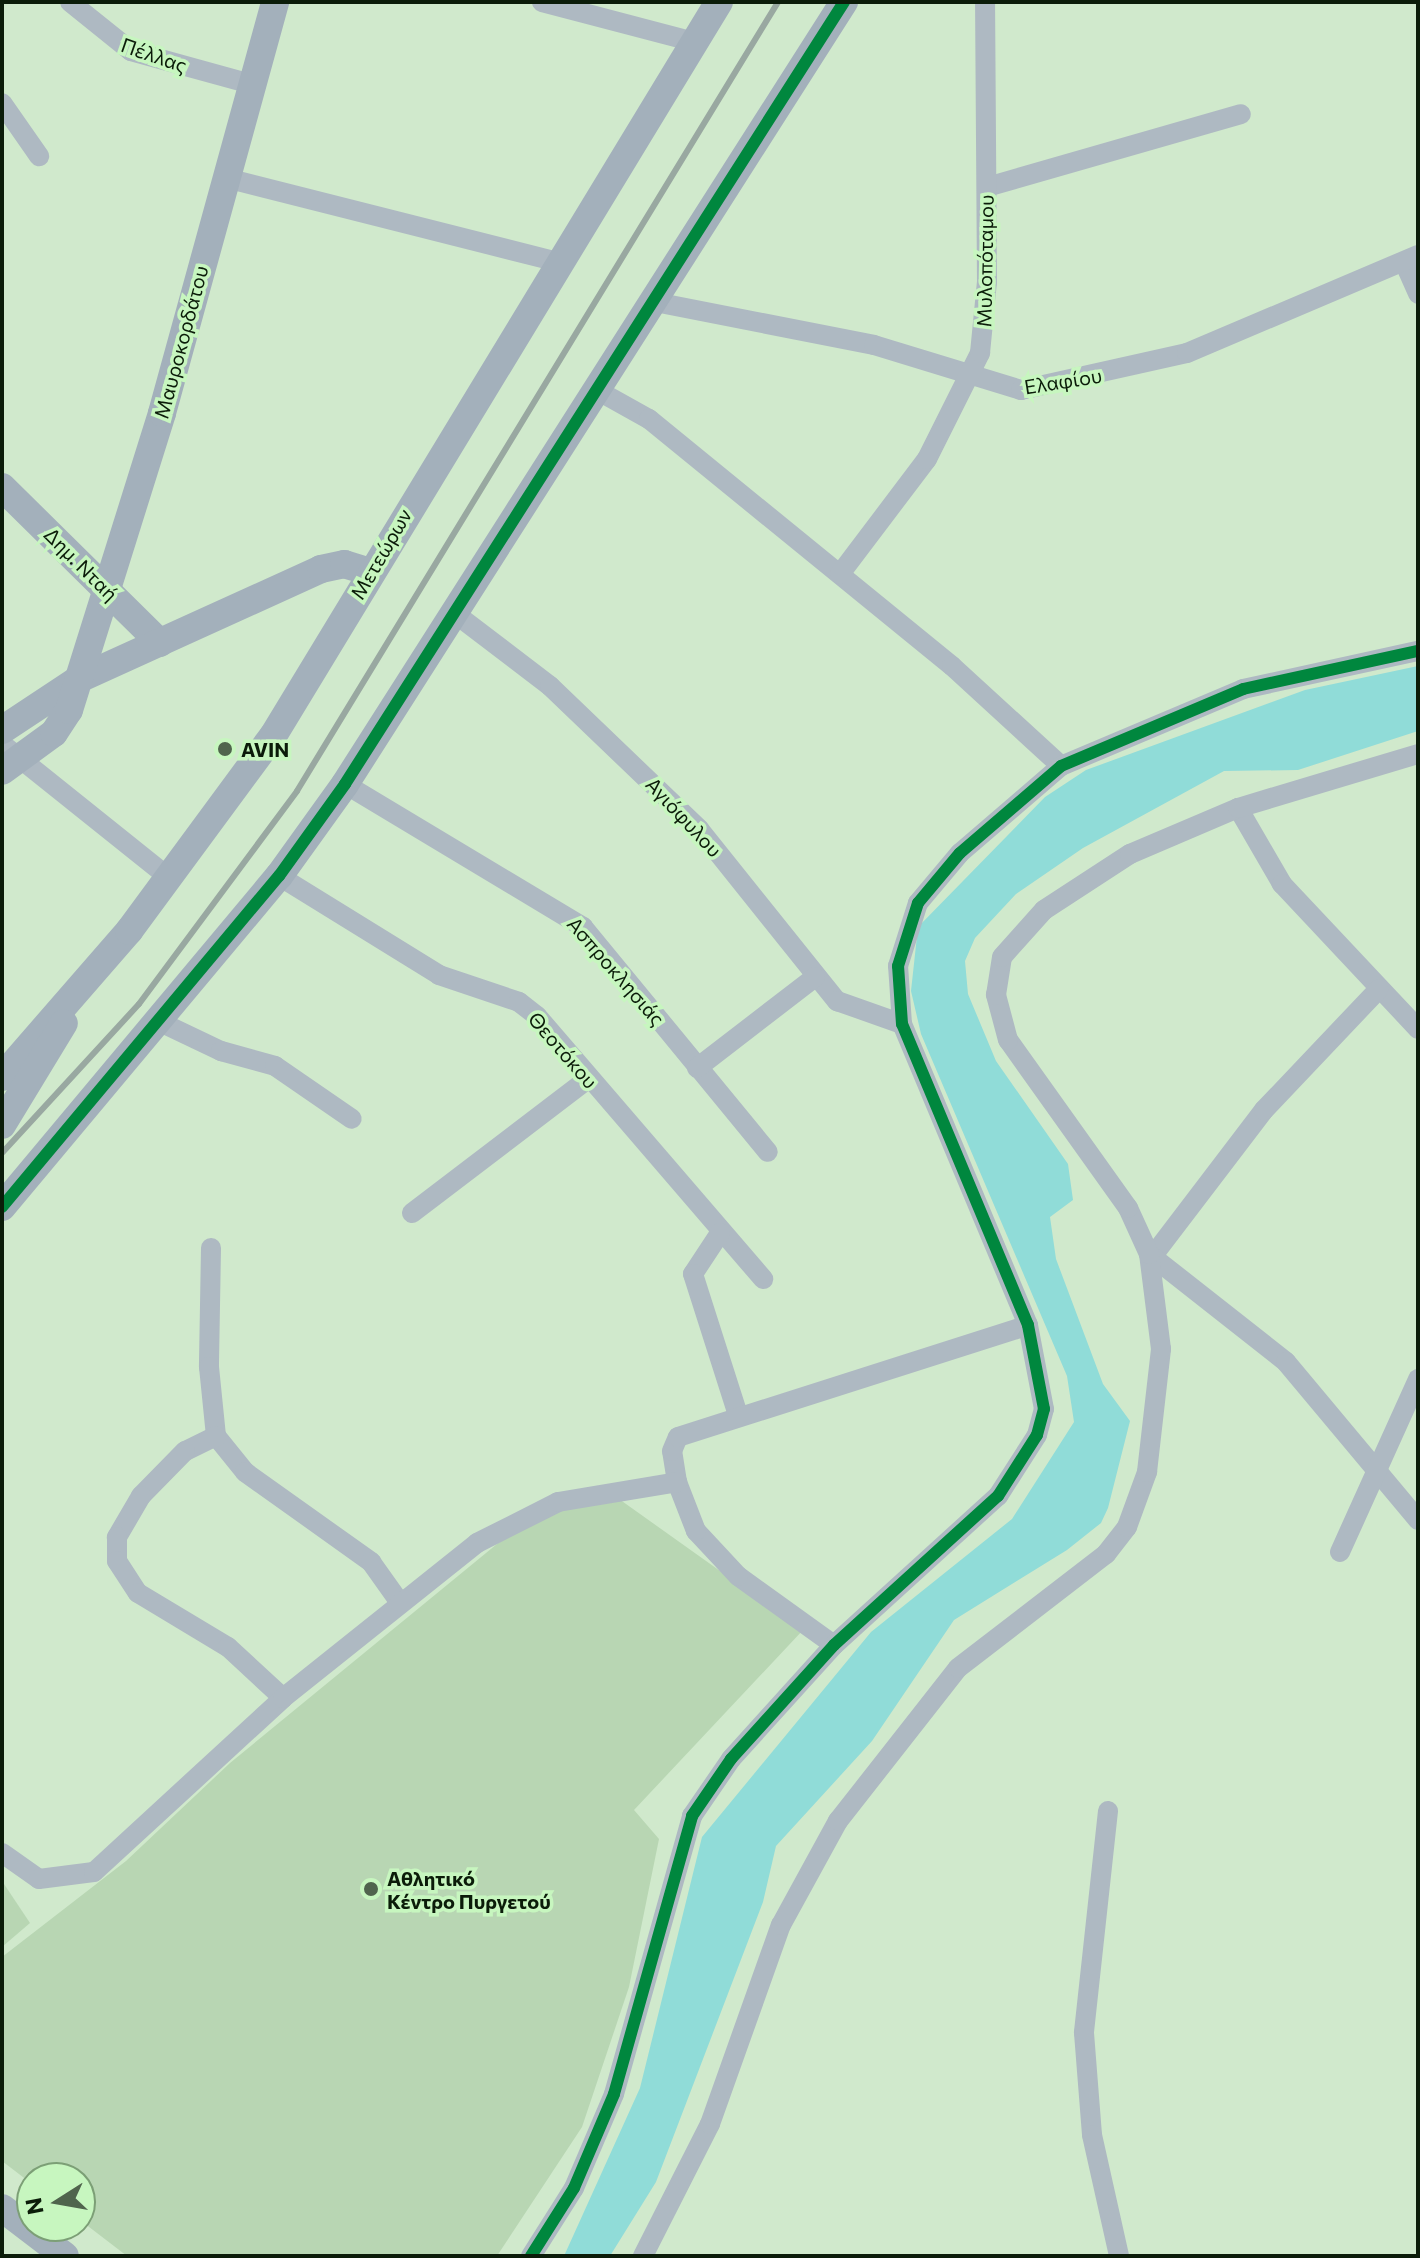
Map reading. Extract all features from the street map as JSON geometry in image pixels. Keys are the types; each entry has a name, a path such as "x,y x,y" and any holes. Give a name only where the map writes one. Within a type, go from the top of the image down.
{"street":[{"name":"Πέλλας","path":"70,2 131,51 251,84"},
{"name":"Μαυροκορδάτου","path":"10,758 54,733 79,679 275,2"},
{"path":"542,2 695,42"},
{"name":"Μετεώρων","path":"2,1077 169,878 273,736 557,262 719,2"},
{"path":"2,1207 160,1022 279,876 345,784 650,301 844,2"},
{"name":"Μυλοπόταμου","path":"840,574 927,459 972,375 985,325 985,2"},
{"path":"2,103 39,156"},
{"path":"987,187 1241,114"},
{"path":"226,178 557,262"},
{"path":"1411,258 1418,294"},
{"name":"Ελαφίου","path":"650,301 874,345 1021,390 1136,367 1187,353 1411,258"},
{"path":"595,389 649,419 840,574 1061,766"},
{"name":"Δημ. Νταή","path":"2,487 160,643"},
{"path":"2,730 79,679 321,569 344,564 370,572"},
{"name":"Αγιόφυλου","path":"453,612 550,686 699,829 815,977 859,1015 902,1024"},
{"path":"531,2256 574,2188 614,2094 692,1816 731,1759 834,1645 973,1521 1023,1461 1044,1409 1028,1325 902,1024 898,966 918,903 960,853 1061,766 1243,689 1418,651"},
{"path":"1418,754 1238,808 1090,877 1026,925 999,965 997,1004 1008,1040 1128,1208 1152,1253 1286,1362 1418,1520"},
{"path":"10,758 169,878"},
{"name":"Ασπροκλησιάς","path":"345,784 583,927 768,1152"},
{"path":"1238,808 1282,884 1378,990 1418,1029"},
{"name":"Θεοτόκου","path":"279,876 439,975 519,1002 763,1279"},
{"path":"697,1068 815,977"},
{"path":"643,2256 710,2124 781,1925 838,1821 958,1668 1106,1554 1127,1527 1147,1472 1160,1392 1152,1253 1264,1110 1378,990"},
{"path":"2,1125 46,1059 76,992"},
{"path":"160,1022 221,1051 275,1066 352,1119"},
{"path":"412,1213 588,1079"},
{"path":"720,1233 693,1274 737,1412"},
{"path":"211,1248 209,1367 216,1436 245,1472 371,1562 398,1600"},
{"path":"834,1645 711,1551 677,1482 678,1437 737,1412 1028,1325"},
{"path":"1340,1552 1418,1379"},
{"path":"216,1436 185,1451 141,1496 117,1537 117,1561 138,1593 228,1647 283,1698"},
{"path":"2,1853 39,1879 94,1872 283,1698 398,1600 514,1519 594,1491 677,1482"},
{"path":"1108,1811 1084,2033 1092,2135 1119,2256"},
{"path":"2,2208 65,2256"}],"green space":[{"name":"Αθλητικό Κέντρο Πυργετού","path":"619,1499 803,1630 634,1810 659,1839 629,1987 582,2127 497,2256 127,2256 96,2232 96,2162 16,2162 16,2172 2,2161 2,1957 126,1861 230,1763 497,1544 551,1508"},
{"path":"2,1881 30,1923 2,1947"}],"water":[{"path":"1418,666 1418,731 1298,770 1224,771 1083,848 1016,894 975,938 965,961 968,994 996,1061 1068,1164 1073,1200 1050,1217 1056,1259 1103,1384 1130,1421 1108,1508 1101,1523 1067,1550 954,1620 872,1741 776,1846 763,1902 656,2182 610,2256 564,2256 640,2088 702,1837 871,1632 1012,1519 1074,1422 1067,1376 921,1034 911,991 918,927 1045,797 1086,770 1305,690"}],"railway":[{"path":"2,1153 139,1004 297,791 778,2"}],"cycle path":[{"path":"2,1207 279,876 345,784 844,2"},
{"path":"531,2256 574,2188 614,2094 692,1816 731,1759 834,1645 998,1496 1037,1435 1044,1409 1028,1325 902,1024 898,966 918,903 960,853 1061,766 1243,689 1418,651"}],"place":[{"name":"AVIN","path":"225,749"},
{"name":"Αθλητικό Κέντρο Πυργετού","path":"371,1889"}]}
